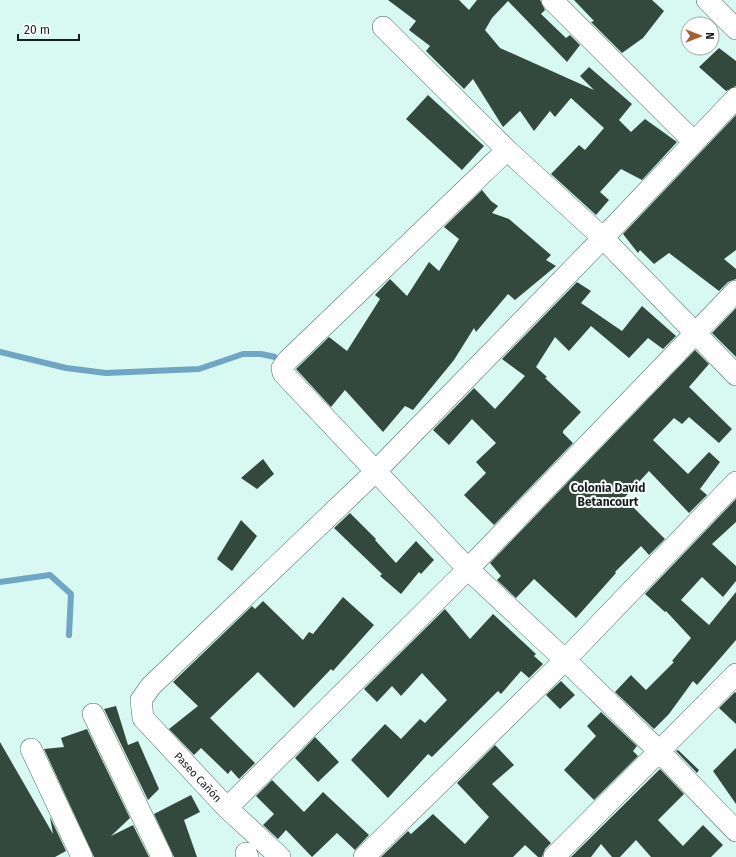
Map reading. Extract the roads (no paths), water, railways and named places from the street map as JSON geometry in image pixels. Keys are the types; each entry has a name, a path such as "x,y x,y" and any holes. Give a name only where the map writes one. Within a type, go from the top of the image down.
{"street":[{"path":"552,0 694,142"},
{"path":"707,0 736,29"},
{"path":"383,27 508,150 603,238 736,375"},
{"name":"Paseo Cañón","path":"280,857 227,808 143,718 141,700 151,686 375,472 603,238 736,98"},
{"path":"508,150 288,360 282,368 283,373 468,569 660,752 736,831"},
{"path":"227,808 468,569 736,291"},
{"path":"364,857 565,660 736,482"},
{"path":"554,857 736,674"},
{"path":"93,714 162,857"},
{"path":"31,749 82,857"}],"waterway":[{"path":"0,352 66,368 106,373 199,369 243,354 261,354 275,357"},
{"path":"0,582 50,575 71,594 69,635"}],"district":[{"name":"Colonia David Betancourt","path":"608,495"}]}
